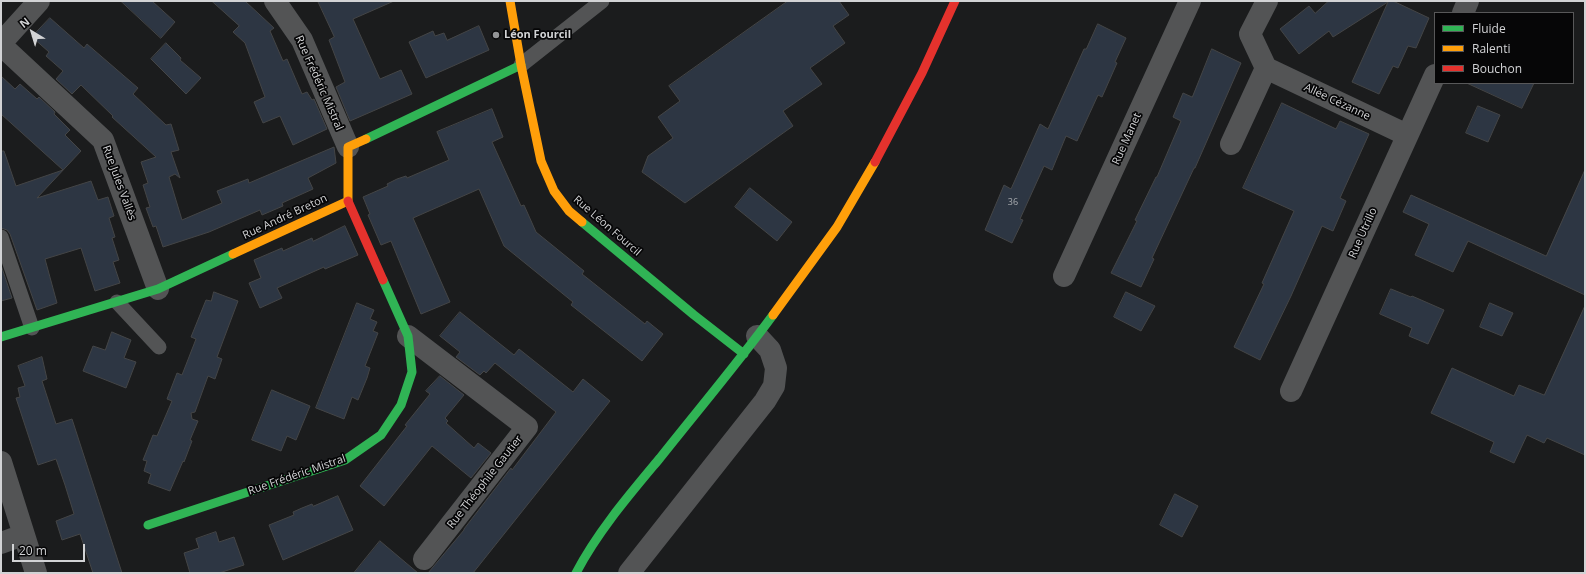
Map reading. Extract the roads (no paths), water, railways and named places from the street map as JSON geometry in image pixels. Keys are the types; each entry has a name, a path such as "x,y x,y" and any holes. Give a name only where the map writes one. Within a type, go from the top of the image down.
{"street":[{"path":"1,44 39,1"},
{"name":"Rue Frédéric Mistral","path":"275,1 302,40 348,147"},
{"name":"Rue Léon Fourcil","path":"510,1 521,65 541,161 554,191 569,211 694,315 744,354"},
{"path":"576,573 583,560 626,500 758,336 837,227 870,172 922,73 955,1"},
{"name":"Rue Manet","path":"1064,276 1190,1"},
{"path":"1231,144 1266,68 1250,34 1267,1"},
{"path":"1463,12 1468,1"},
{"name":"Rue Jules Vallès","path":"1,44 103,140 158,289"},
{"path":"348,201 348,147 521,65"},
{"name":"Allée Cézanne","path":"1266,68 1407,136"},
{"name":"Rue Utrillo","path":"1291,391 1434,77"},
{"name":"Rue Frédéric Mistral","path":"148,525 345,460 381,435 401,405 412,372 408,336 348,201"},
{"name":"Rue André Breton","path":"1,337 158,289 348,201"},
{"name":"Rue Théophile Gautier","path":"408,336 527,427 424,559"},
{"path":"629,573 765,401 774,386 776,368 770,350 758,336"},
{"path":"1,462 36,573"},
{"path":"1,542 23,535"}],"lane":[{"path":"521,65 602,1"},
{"path":"1,237 32,328"},
{"path":"117,302 159,347"}],"place":[{"name":"Léon Fourcil","path":"496,35"}]}
